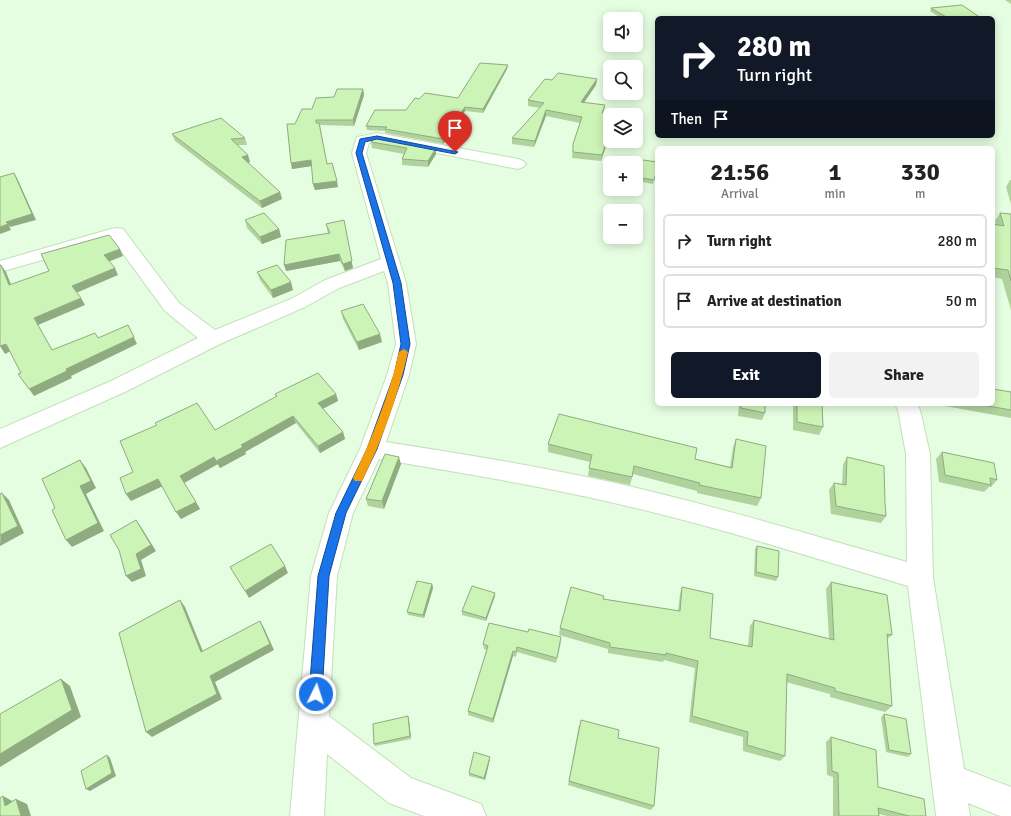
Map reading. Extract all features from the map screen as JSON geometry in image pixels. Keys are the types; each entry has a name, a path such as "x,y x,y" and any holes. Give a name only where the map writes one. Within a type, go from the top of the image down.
{"street":[{"path":"307,816 324,576 341,513 372,449 398,375 406,344 397,283 359,153 362,140 377,137 518,164"},
{"path":"0,267 117,232 172,307 213,339"},
{"path":"0,439 118,386 213,339 298,303 332,284 391,262"},
{"path":"907,406 918,454 920,578 953,816"},
{"path":"372,449 515,473 648,501 803,543 920,578"},
{"path":"314,724 401,791 469,816"},
{"path":"949,779 1011,804"}],"building":[{"path":"962,5 978,16 945,16 931,8"},
{"path":"480,63 508,65 483,109 465,107 443,139 385,129 387,127 366,126 375,110 406,110 415,98 419,99 425,93 458,98"},
{"path":"558,73 597,79 581,102 605,105 602,113 603,148 604,148 602,155 573,152 573,144 582,117 546,110 535,141 512,138 544,103 528,100 545,79 552,80"},
{"path":"337,89 363,89 353,120 316,120 316,123 319,123 327,164 332,163 337,181 313,184 311,160 291,163 287,124 295,124 302,109 312,109 316,98 334,97"},
{"path":"221,118 245,138 231,139 248,155 242,157 280,192 260,201 172,134"},
{"path":"376,136 436,148 428,161 402,159 407,148 371,142"},
{"path":"643,160 655,162 654,180 643,178"},
{"path":"14,173 32,214 6,222 8,224 0,227 0,177"},
{"path":"264,213 279,229 260,237 245,220"},
{"path":"1000,213 1011,214 1011,281 1008,270 995,268 995,224 1004,226"},
{"path":"344,220 352,261 343,264 339,254 284,265 286,240 330,233 326,224"},
{"path":"109,235 120,249 104,255 115,268 72,286 81,298 34,318 52,350 95,333 98,338 128,325 134,337 66,369 67,371 29,389 18,374 21,373 6,344 0,346 0,265 9,285 49,271 41,254"},
{"path":"277,265 291,282 271,290 257,272"},
{"path":"363,304 380,334 357,342 341,311"},
{"path":"318,373 336,394 318,403 343,432 318,446 293,416 241,445 243,447 216,461 214,457 180,476 196,502 176,512 158,479 126,494 120,478 133,472 120,441 157,425 155,423 197,403 215,430 277,396 275,394"},
{"path":"995,389 1011,392 1011,410 988,406 995,406"},
{"path":"741,406 765,406 765,413 741,408"},
{"path":"797,406 822,406 823,427 797,422"},
{"path":"559,414 697,448 695,459 732,468 736,439 766,446 761,498 699,485 700,483 634,466 632,477 589,468 592,455 548,444"},
{"path":"942,452 994,463 997,480 990,478 991,485 945,475"},
{"path":"385,454 399,457 382,501 366,499"},
{"path":"847,457 884,466 886,516 836,506 834,483 846,485"},
{"path":"80,460 91,481 80,486 98,523 66,540 52,510 55,508 42,479"},
{"path":"2,493 18,526 0,535 0,494"},
{"path":"136,520 151,545 136,554 141,569 126,576 119,550 110,535"},
{"path":"271,544 285,566 245,591 230,567"},
{"path":"757,546 779,551 778,577 756,572"},
{"path":"417,581 432,584 423,615 407,612"},
{"path":"831,582 887,595 892,635 887,634 892,706 835,691 835,688 787,674 785,756 747,745 748,732 692,716 698,661 666,653 666,655 610,647 610,643 560,628 571,587 604,596 603,599 680,611 682,587 713,594 710,638 752,647 754,620 834,640"},
{"path":"472,586 495,593 486,618 462,611"},
{"path":"180,600 201,652 260,621 270,644 210,676 217,694 146,732 119,633"},
{"path":"489,623 528,632 529,629 561,637 557,658 517,647 516,652 513,651 493,719 468,711 488,646 483,644"},
{"path":"61,679 72,710 0,754 0,714"},
{"path":"884,714 906,719 911,754 889,750"},
{"path":"408,716 410,736 374,744 373,724"},
{"path":"581,720 619,730 618,738 659,748 654,806 569,781"},
{"path":"831,737 876,750 878,787 924,799 926,816 909,816 878,808 879,816 839,816 838,773 832,771"},
{"path":"474,752 490,757 484,778 469,773"},
{"path":"107,755 112,773 86,789 81,771"},
{"path":"3,796 5,806 16,799 21,816 0,816 0,798"}],"slow traffic":[{"path":"358,478 372,449 398,375 404,352"}],"route":[{"path":"316,694 324,576 341,513 372,449 398,375 406,344 397,283 359,153 362,140 377,137 455,152"}]}
